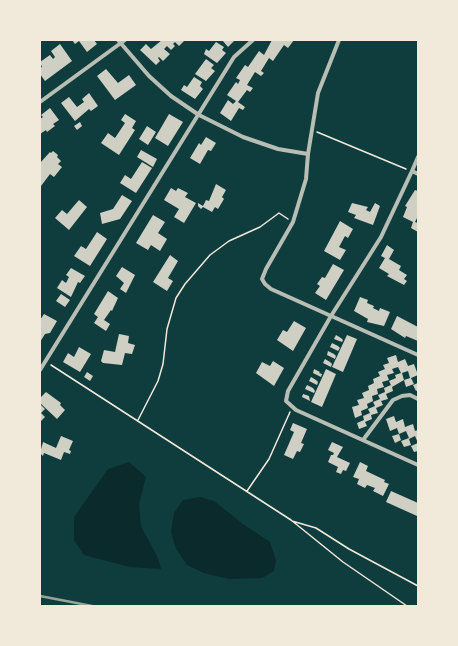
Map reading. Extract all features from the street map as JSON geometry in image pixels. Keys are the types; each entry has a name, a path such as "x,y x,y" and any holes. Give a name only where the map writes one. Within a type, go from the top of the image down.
{"street":[{"path":"40,102 120,42 125,40"},
{"path":"40,370 199,115 234,56 253,40"},
{"path":"339,40 318,93 308,154 306,179 293,222 266,269 262,279 265,284 331,316 418,355"},
{"path":"120,42 149,76 171,96 199,115 243,137 278,149 308,154"},
{"path":"418,157 381,237 331,316 288,391 286,401 292,406 418,465"},
{"path":"412,171 418,174"},
{"path":"363,440 393,400 402,396 418,398"}],"path":[{"path":"312,130 412,171"},
{"path":"138,420 158,381 163,364 167,329 176,298 184,284 210,255 229,241 260,227 279,213 293,222"},
{"path":"46,362 291,520 343,562 407,606"},
{"path":"247,491 269,459 292,406"},
{"path":"291,520 316,528 349,549 418,586"}],"water":[{"path":"129,462 146,477 139,504 141,526 158,558 161,569 129,567 84,555 74,540 74,517 108,469"},
{"path":"200,497 214,501 243,524 270,542 276,560 274,571 262,578 229,579 204,573 187,565 176,549 171,532 174,513 183,500"}],"building":[{"path":"72,40 94,40 97,44 87,52 79,41 75,44"},
{"path":"162,40 185,40 179,46 175,42 173,44 175,46 171,50 167,46 164,49 170,54 163,61 159,57 158,58 160,61 156,65 140,50 146,44 151,49"},
{"path":"222,40 235,40 228,47"},
{"path":"272,40 294,40 288,48 284,45 273,61 269,58 261,71 264,73 261,76 255,72 247,85 253,88 250,92 247,90 238,102 245,107 243,110 239,108 231,121 220,113 228,100 233,104 236,101 227,95 236,82 238,84 240,80 236,78 245,65 248,67 259,51 264,55"},
{"path":"216,42 224,47 222,50 226,53 217,63 204,54 206,49 209,51"},
{"path":"60,44 72,61 45,81 40,74 40,68 42,67 40,62 50,55 53,59 55,57 51,51"},
{"path":"206,59 214,65 211,68 215,71 206,81 195,74"},
{"path":"106,69 118,83 129,75 136,85 115,100 97,76"},
{"path":"194,77 202,82 200,86 203,89 195,99 181,90 184,85 187,87"},
{"path":"89,93 98,106 91,111 89,109 75,121 61,103 69,97 77,107 84,102 82,99"},
{"path":"50,108 59,120 53,124 55,126 47,132 46,130 40,134 40,119 43,117 41,115"},
{"path":"125,114 136,121 132,128 135,130 119,155 101,143 108,133 115,138 125,123 121,120"},
{"path":"169,114 183,122 168,146 155,138"},
{"path":"80,122 82,126 77,130 74,126"},
{"path":"147,126 156,132 148,145 139,139"},
{"path":"206,137 216,143 211,151 208,150 200,164 190,158 199,143 201,145"},
{"path":"141,150 157,159 153,167 137,157"},
{"path":"53,151 58,155 57,157 61,161 58,164 62,167 54,177 50,174 41,186 40,163 50,152 51,153"},
{"path":"142,162 152,168 136,193 120,183 125,175 131,179"},
{"path":"216,184 226,190 222,197 224,199 218,209 215,207 212,212 203,207 201,209 198,206 198,203 203,206 206,200 209,201"},
{"path":"171,188 176,191 178,188 188,193 185,197 196,203 184,223 174,217 179,209 164,200"},
{"path":"415,190 418,191 418,216 415,222 418,223 418,232 411,228 413,222 403,217 407,207 405,206"},
{"path":"122,195 132,201 120,219 102,224 100,213 113,209"},
{"path":"79,200 87,207 69,230 55,218 62,210 67,214"},
{"path":"352,203 368,207 366,210 370,212 375,203 380,206 373,225 354,218 356,215 348,212"},
{"path":"153,215 165,222 158,233 167,239 160,251 151,245 148,250 136,243"},
{"path":"340,221 353,229 348,238 345,236 339,247 346,250 340,260 324,251"},
{"path":"97,232 107,239 90,266 74,256 81,246 86,249"},
{"path":"387,245 394,250 389,259 401,266 399,270 407,275 404,279 407,281 404,285 387,276 389,274 379,268 385,258 381,256"},
{"path":"170,255 178,261 168,278 173,281 167,291 153,282"},
{"path":"333,264 344,270 326,300 315,293 320,286 317,284 322,277 325,278"},
{"path":"122,267 135,275 126,293 120,289 124,283 116,276"},
{"path":"71,268 85,276 80,283 78,282 71,297 57,288 62,280 66,283 69,277 66,275"},
{"path":"108,291 118,298 112,311 111,310 104,320 110,324 106,331 94,323 98,317 94,314"},
{"path":"61,294 70,300 65,307 56,301"},
{"path":"360,297 368,300 367,303 374,306 373,308 379,311 380,308 390,312 384,326 367,322 368,319 354,311"},
{"path":"44,314 57,321 50,333 45,334 40,342 40,320"},
{"path":"397,316 418,327 418,341 406,336 405,338 391,329"},
{"path":"294,321 306,328 293,351 277,340 283,330 287,332"},
{"path":"119,334 129,336 128,343 135,345 132,354 125,353 122,365 103,363 101,361 104,350 115,352"},
{"path":"336,335 343,340 342,342 334,339"},
{"path":"347,335 357,339 343,372 332,367"},
{"path":"332,343 340,348 338,351 330,347"},
{"path":"79,347 91,354 80,372 63,362 68,353 74,357"},
{"path":"328,351 336,356 335,359 327,355"},
{"path":"396,355 398,362 405,359 408,366 414,364 418,375 411,378 414,384 406,387 404,380 392,387 393,391 386,394 388,399 381,401 383,405 376,408 378,413 371,415 372,419 365,422 367,426 359,429 357,423 364,420 363,416 370,413 368,409 375,406 373,402 380,399 378,395 385,392 384,388 391,385 389,381 396,378 395,375 401,373 398,367 392,369 394,373 387,375 389,380 382,382 384,387 377,389 378,394 372,396 373,401 367,404 368,408 361,411 362,415 355,418 352,407 359,405 357,400 364,398 362,393 369,390 368,386 374,383 373,379 380,376 378,372 385,369 383,365 389,363 387,358","holes":["408,371 410,378 404,380 402,373"]},
{"path":"325,359 332,364 331,367 323,363"},
{"path":"273,361 284,368 274,386 256,373 262,362 270,366"},
{"path":"314,369 322,374 321,377 313,373"},
{"path":"326,369 336,374 322,407 311,402"},
{"path":"87,372 93,376 90,381 84,377"},
{"path":"311,377 318,382 317,385 309,381"},
{"path":"418,383 418,390 416,391 413,385"},
{"path":"307,385 313,388 315,391 314,393 305,389"},
{"path":"46,392 61,403 60,405 65,410 57,419 40,403 40,398"},
{"path":"303,394 309,396 310,401 302,397"},
{"path":"40,404 45,409 41,413 45,417 41,421"},
{"path":"394,416 396,422 403,419 405,427 413,424 415,431 418,430 418,443 415,436 409,439 411,445 404,447 401,441 409,438 406,431 399,434 397,428 390,431 386,419"},
{"path":"293,423 307,429 301,443 304,444 300,452 297,451 293,459 284,455 294,432 290,430"},
{"path":"399,434 401,440 395,443 392,436"},
{"path":"61,436 73,441 69,450 71,451 70,454 64,452 61,460 44,453 43,456 40,453 43,442 56,448"},
{"path":"332,442 343,447 337,457 350,463 346,471 343,470 341,474 336,472 338,467 328,462 331,455 334,453 328,450"},
{"path":"418,443 418,451 414,452 411,446"},
{"path":"360,462 368,466 366,471 385,480 384,482 389,484 383,496 373,491 375,488 367,485 365,488 357,484 359,479 353,477"},
{"path":"391,491 418,503 417,516 386,502"}],"railway":[{"path":"40,596 92,606"}]}
